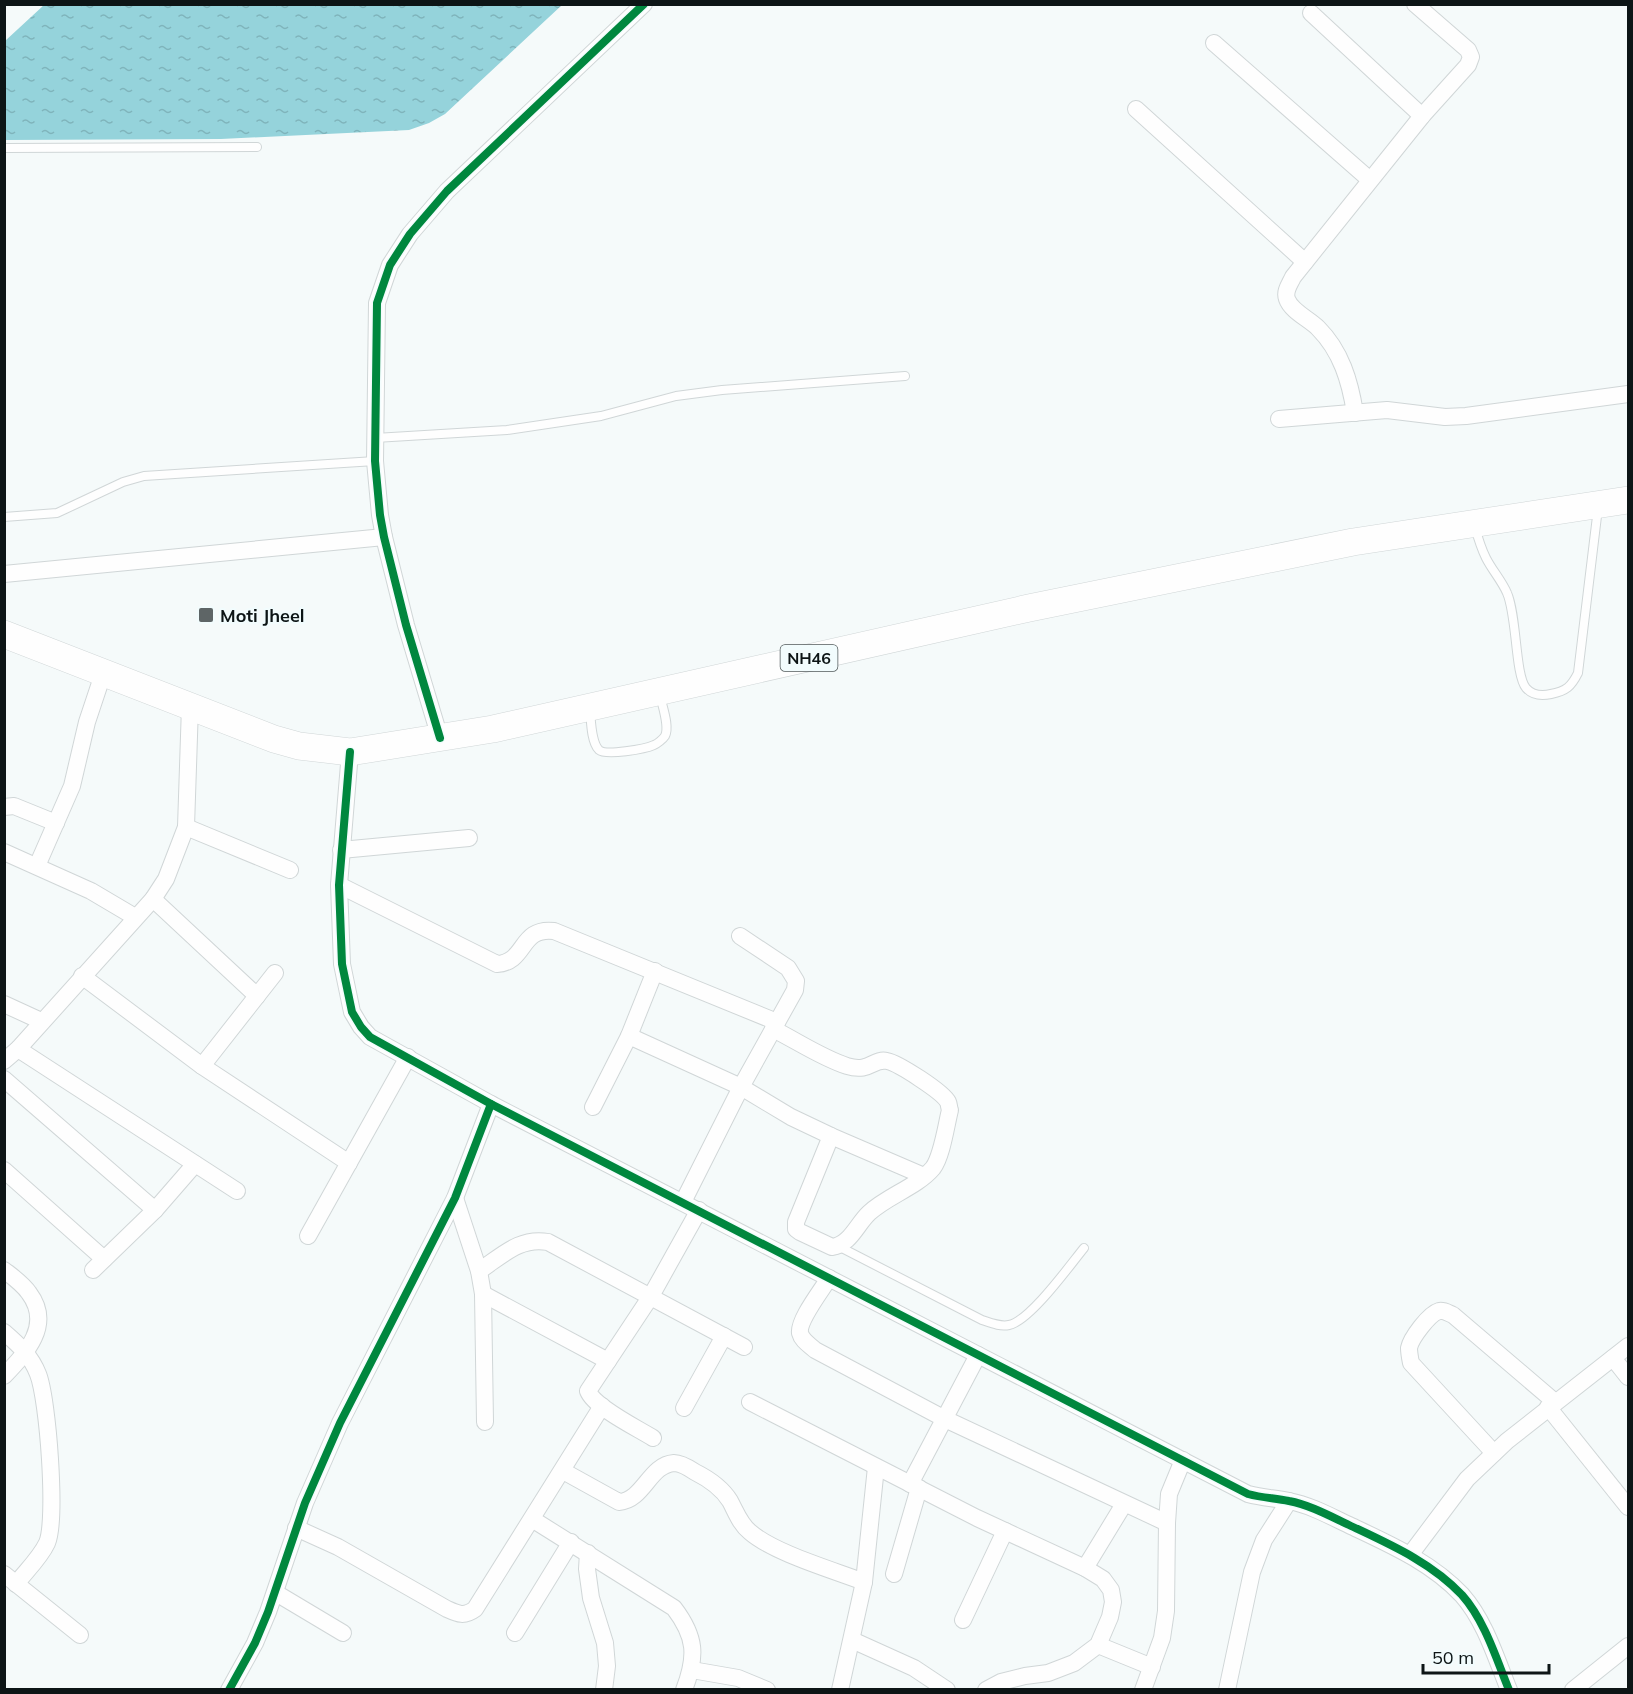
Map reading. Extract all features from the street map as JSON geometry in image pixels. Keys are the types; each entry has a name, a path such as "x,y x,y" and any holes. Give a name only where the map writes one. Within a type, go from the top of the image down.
{"highway":[{"name":"NH46","path":"4,634 274,739 299,746 350,752 493,729 1064,601 1353,542 1629,500"}],"street":[{"path":"440,738 412,648 384,537 375,461 377,303 390,265 410,234 447,191 644,4"},
{"path":"1355,413 1344,366 1318,328 1289,304 1286,296 1293,277 1422,116 1468,65 1471,57 1468,50 1415,4"},
{"path":"1311,13 1422,116"},
{"path":"1214,43 1370,180"},
{"path":"1136,109 1305,262"},
{"path":"1279,419 1387,410 1444,417 1466,416 1629,394"},
{"path":"4,574 384,537"},
{"path":"37,866 72,786 87,722 103,674"},
{"path":"4,1061 18,1049 153,899 166,879 186,828 190,706"},
{"path":"350,752 339,885 342,964 352,1012 370,1037 491,1104 1248,1494 1314,1508 1410,1555 1439,1574 1462,1596 1480,1621 1509,1689"},
{"path":"4,807 14,806 56,823"},
{"path":"186,828 290,870"},
{"path":"341,850 469,838"},
{"path":"4,852 91,891 135,917"},
{"path":"339,885 497,964 505,964 514,959 531,936 539,931 555,931 655,971 775,1025 845,1065 864,1069 879,1061 887,1061 912,1073 944,1096 949,1103 950,1110 938,1159 933,1167 924,1176 867,1214 845,1242 832,1245 800,1232 796,1229 795,1222 831,1136"},
{"path":"153,899 256,996"},
{"path":"683,1202 741,1087 795,990 796,981 788,968 740,936"},
{"path":"593,1107 629,1036 655,971"},
{"path":"202,1066 275,973"},
{"path":"82,976 202,1066 349,1163"},
{"path":"4,1004 41,1021"},
{"path":"629,1036 741,1087 791,1117 831,1136 924,1176"},
{"path":"18,1049 237,1191"},
{"path":"308,1236 408,1057"},
{"path":"4,1079 155,1210"},
{"path":"229,1689 255,1643 276,1593 296,1528 340,1423 455,1198 491,1104"},
{"path":"4,1170 98,1264 155,1210 195,1164"},
{"path":"455,1198 479,1271 483,1294 485,1422"},
{"path":"653,1438 602,1406 590,1396 588,1391 651,1296 699,1210"},
{"path":"479,1271 524,1242 535,1240 548,1242 744,1347"},
{"path":"813,1270 832,1245"},
{"path":"4,1270 28,1291 38,1307 38,1327 27,1352 4,1376"},
{"path":"829,1278 802,1322 800,1332 804,1341 815,1350 945,1419 1167,1523"},
{"path":"483,1294 608,1361"},
{"path":"1494,1453 1411,1363 1409,1349 1412,1339 1425,1322 1438,1311 1453,1315 1551,1404 1629,1507"},
{"path":"4,1332 27,1352 38,1375 43,1395 52,1499 46,1544 10,1579 80,1635"},
{"path":"684,1408 724,1336"},
{"path":"1410,1555 1467,1479 1494,1453 1551,1404 1629,1346"},
{"path":"894,1574 914,1486 978,1355"},
{"path":"1613,1358 1629,1377"},
{"path":"750,1402 1103,1579 1111,1590 1113,1602 1110,1617 1098,1645 1074,1663 1048,1673 1000,1682 986,1689"},
{"path":"296,1528 338,1547 447,1609 459,1615 468,1615 475,1610 602,1406"},
{"path":"1143,1689 1162,1638 1166,1611 1169,1494 1183,1460"},
{"path":"563,1471 619,1502 635,1497 650,1479 667,1465 675,1463 686,1467 708,1478 720,1489 729,1500 741,1523 751,1533 811,1563 864,1582"},
{"path":"840,1689 864,1582 876,1467"},
{"path":"1227,1689 1252,1572 1264,1540 1289,1501"},
{"path":"1085,1568 1124,1504"},
{"path":"532,1519 674,1608 685,1622 694,1652 692,1670 684,1689"},
{"path":"963,1620 1005,1531"},
{"path":"515,1633 570,1542"},
{"path":"588,1553 587,1569 591,1598 605,1643 607,1666 604,1689"},
{"path":"276,1593 343,1633"},
{"path":"852,1640 914,1668 947,1689"},
{"path":"1098,1645 1152,1668"},
{"path":"1573,1689 1629,1646"},
{"path":"692,1670 738,1678 767,1689"},
{"path":"1025,1676 1040,1689"}],"lane":[{"path":"4,148 257,147"},
{"path":"375,438 507,430 601,416 676,396 722,390 905,376"},
{"path":"4,517 57,513 123,482 144,476 375,461"},
{"path":"1474,524 1485,556 1507,593 1516,634 1522,680 1526,688 1534,694 1543,696 1564,692 1572,685 1578,673 1598,505"},
{"path":"589,707 594,740 597,748 604,753 656,745 664,737 667,729 660,692"},
{"path":"832,1245 982,1320 998,1325 1011,1325 1021,1320 1084,1248"}],"water":[{"path":"44,5 562,5 445,114 409,130 221,139 5,140 5,41"}],"cycle path":[{"path":"440,738 406,625 380,515 375,461 377,303 390,265 410,234 447,191 644,4"},
{"path":"350,752 339,885 342,964 352,1012 370,1037 491,1104 1248,1494 1289,1501 1312,1508 1379,1539 1423,1563 1450,1583 1470,1605 1489,1640 1509,1690"},
{"path":"229,1690 255,1643 268,1612 305,1503 340,1423 455,1198 491,1104"}],"place":[{"name":"Moti Jheel","path":"206,615"}]}
